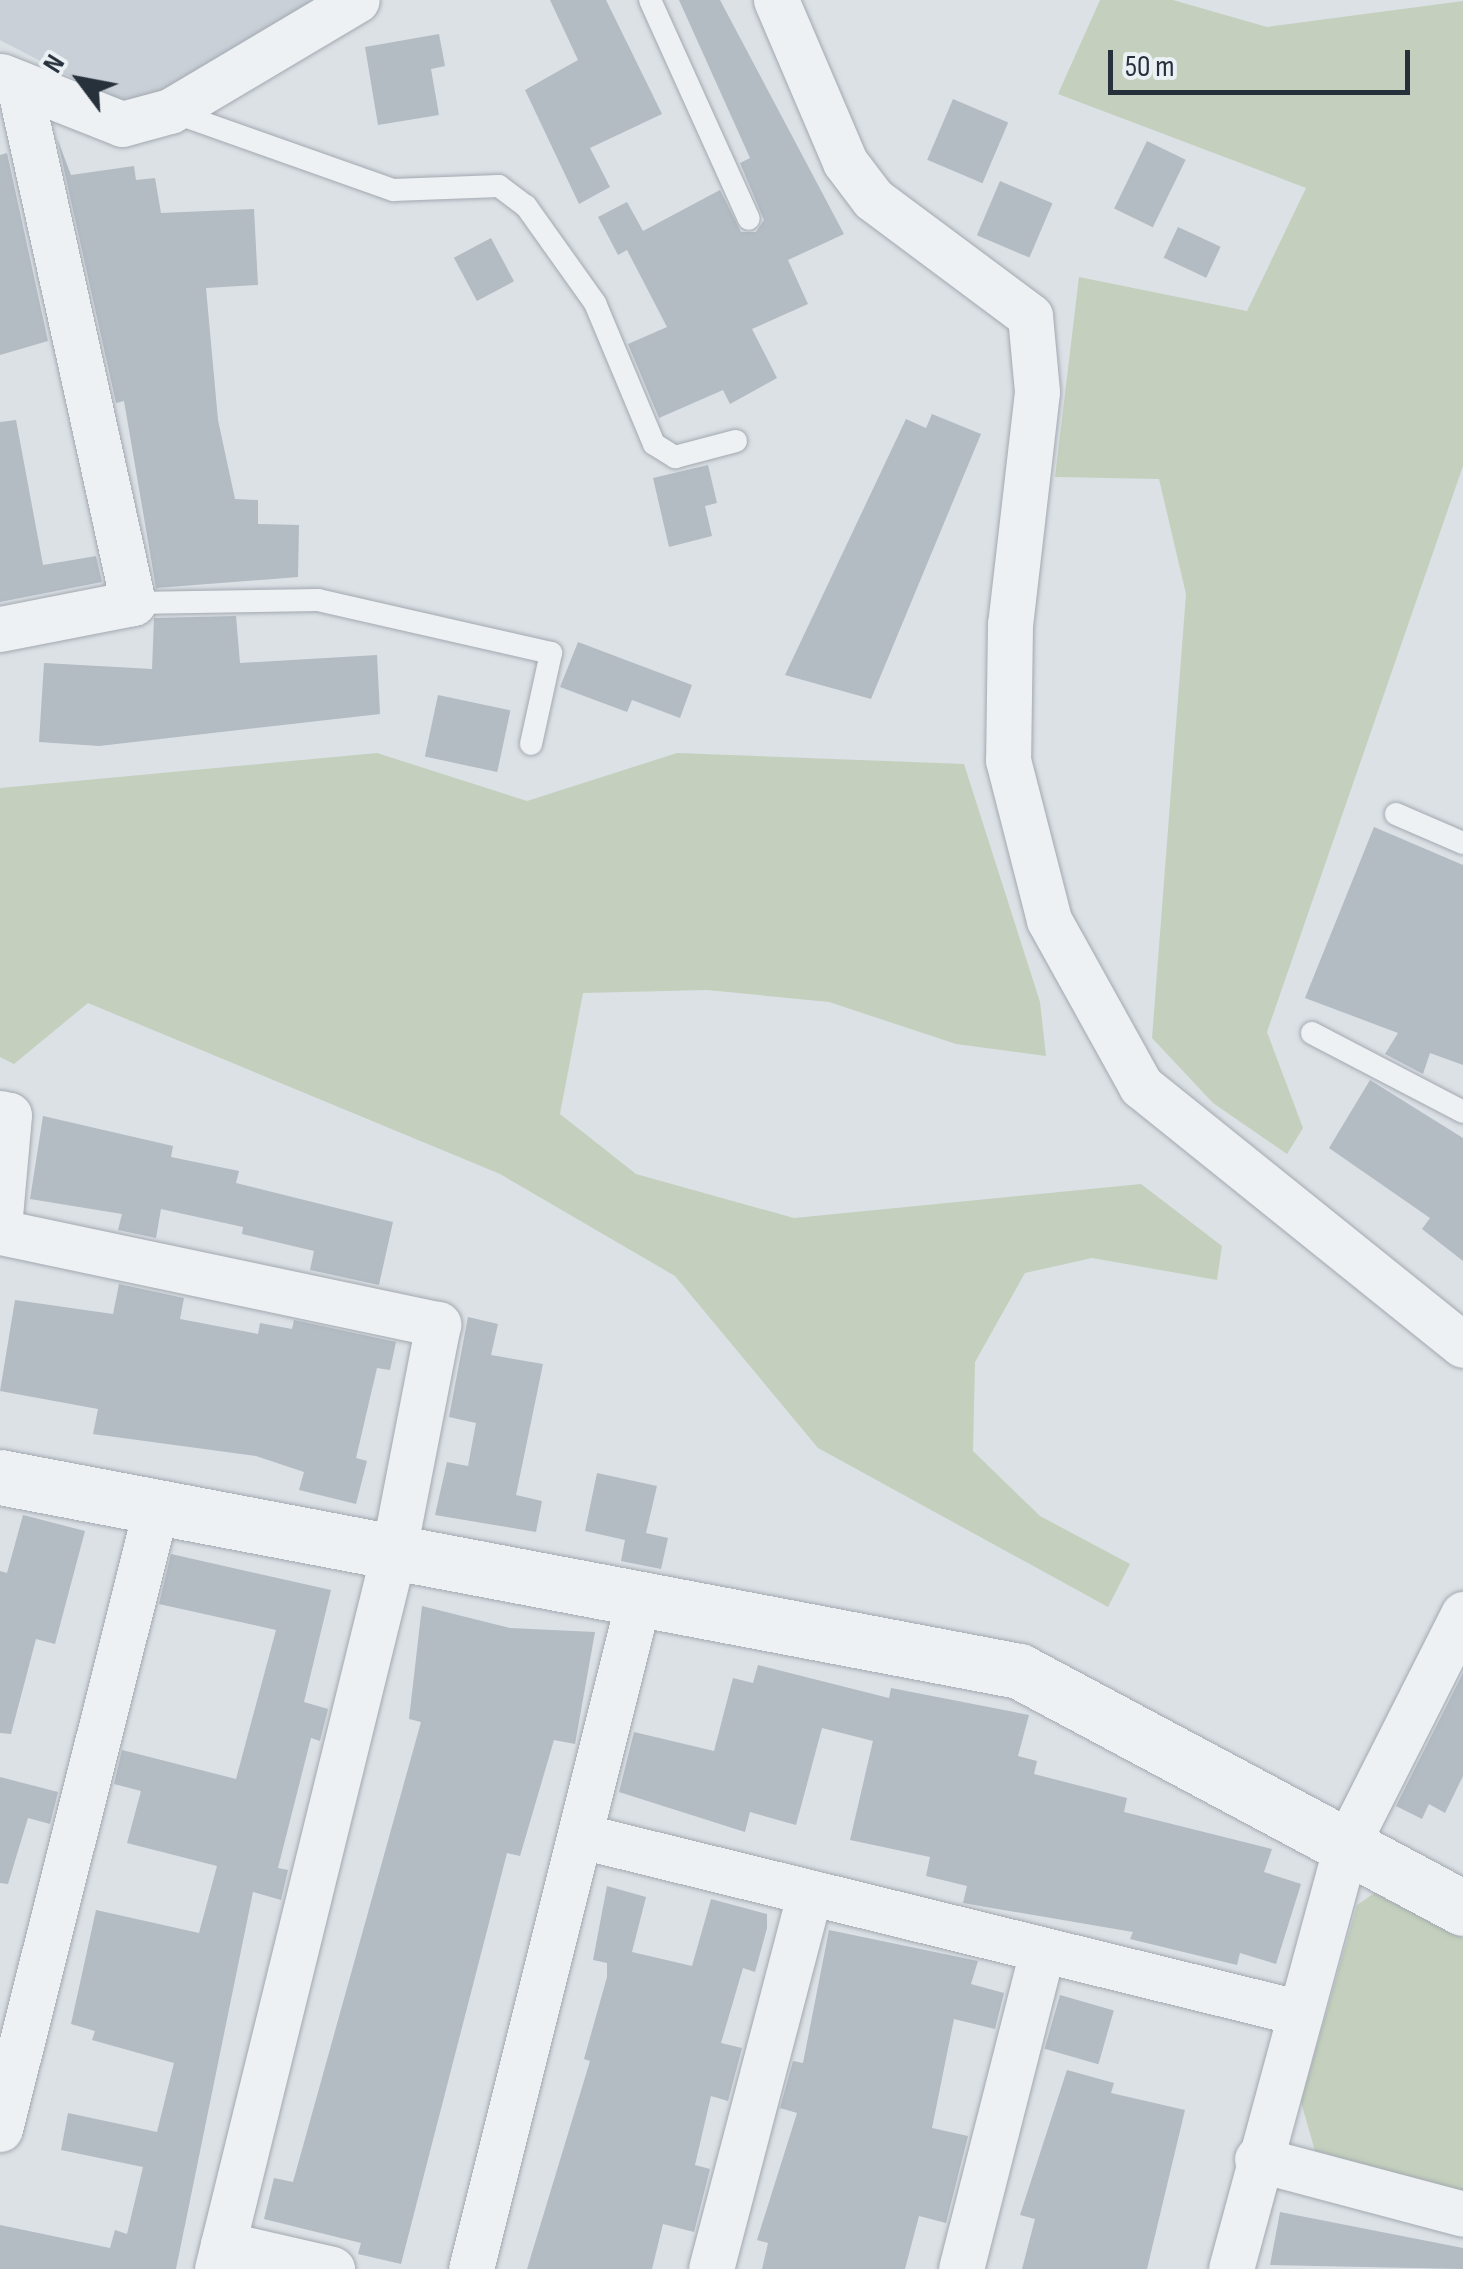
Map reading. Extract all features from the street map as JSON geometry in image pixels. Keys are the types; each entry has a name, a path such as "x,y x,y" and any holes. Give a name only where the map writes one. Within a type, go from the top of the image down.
{"street":[{"path":"9,80 122,124 170,110 357,0"},
{"path":"776,0 845,162 873,199 1030,316 1038,392 1010,624 1008,760 1049,920 1142,1086 1463,1344"},
{"path":"0,629 134,604 9,80"},
{"path":"0,1113 9,1115 0,1215"},
{"path":"0,1232 438,1324 393,1555 220,2256 332,2269"},
{"path":"0,1477 1019,1672 1463,1908"},
{"path":"0,2129 156,1508"},
{"path":"471,2269 638,1601"},
{"path":"1231,2269 1257,2159 1346,1846 1458,1627"},
{"path":"580,1836 1041,1955 1301,2013"},
{"path":"711,2269 809,1896"},
{"path":"961,2269 1041,1955"},
{"path":"1257,2159 1463,2214"}],"lane":[{"path":"650,0 749,220"},
{"path":"170,110 393,190 499,186 526,206 595,303 654,444 676,458 736,440"},
{"path":"134,604 318,600 551,653 531,744"},
{"path":"1396,814 1463,843"},
{"path":"1312,1033 1463,1112"}],"shaded area":[{"path":"0,0 324,0 158,95 123,104 0,40"}],"green space":[{"path":"1100,0 1173,0 1267,27 1463,1 1463,466 1267,1032 1303,1128 1287,1154 1213,1103 1152,1038 1186,594 1159,479 1055,477 1079,277 1247,311 1306,188 1058,94"},
{"path":"377,753 527,801 677,753 964,764 1040,1002 1046,1056 956,1044 829,1002 707,990 583,993 560,1114 636,1174 794,1218 1141,1184 1222,1246 1217,1280 1092,1258 1025,1273 975,1362 973,1451 1040,1516 1130,1564 1108,1607 818,1448 675,1276 500,1174 88,1003 14,1064 0,1057 0,788"},
{"path":"1376,1892 1463,1938 1463,2192 1315,2151 1301,2102 1357,1905"}],"building":[{"path":"550,0 606,0 662,114 590,148 610,187 579,204 525,90 578,60"},
{"path":"679,0 720,0 844,234 788,260 808,304 752,329 777,378 730,404 723,390 659,418 628,344 667,327 627,250 618,255 598,217 627,202 643,231 720,190 741,232 756,232 764,220 740,163 750,158"},
{"path":"439,34 445,66 431,69 439,115 378,125 365,47"},
{"path":"953,99 1008,122 982,183 927,160"},
{"path":"57,138 71,175 134,166 136,180 155,178 161,213 254,209 258,285 206,288 218,420 235,499 258,500 258,524 299,525 298,577 156,588 124,401 116,403"},
{"path":"1147,141 1186,160 1153,227 1114,208"},
{"path":"7,153 48,341 0,355 0,155"},
{"path":"1000,181 1052,203 1029,258 977,235"},
{"path":"1178,227 1221,247 1206,278 1164,258"},
{"path":"491,238 514,281 477,301 454,258"},
{"path":"932,414 981,434 871,699 785,675 906,419 926,428"},
{"path":"16,420 43,565 96,556 102,582 0,602 0,422"},
{"path":"708,465 717,503 705,506 712,536 669,547 653,478"},
{"path":"236,616 240,663 377,655 380,714 99,746 39,742 44,663 152,669 154,618"},
{"path":"578,642 692,685 680,718 632,700 627,712 560,687"},
{"path":"438,695 510,710 497,772 425,757"},
{"path":"1374,827 1463,865 1463,1065 1430,1053 1423,1074 1385,1054 1398,1033 1305,998"},
{"path":"1370,1080 1463,1138 1463,1261 1422,1229 1430,1218 1329,1148"},
{"path":"43,1116 173,1146 171,1157 239,1171 236,1183 393,1222 379,1285 310,1270 314,1251 242,1234 243,1227 161,1209 156,1238 118,1230 122,1214 30,1199"},
{"path":"119,1284 184,1298 180,1319 258,1334 260,1323 292,1329 294,1320 396,1342 390,1370 377,1368 356,1458 367,1461 356,1504 299,1490 304,1472 256,1456 93,1434 98,1409 0,1391 15,1300 113,1314"},
{"path":"468,1317 498,1324 491,1355 543,1364 516,1495 542,1501 536,1532 435,1515 447,1462 468,1466 476,1423 449,1417"},
{"path":"597,1473 657,1486 646,1533 668,1538 661,1569 621,1561 625,1540 585,1531"},
{"path":"23,1515 85,1531 55,1644 36,1639 11,1734 0,1733 0,1571 7,1573"},
{"path":"171,1554 331,1590 304,1702 328,1709 320,1741 311,1738 278,1868 288,1870 281,1900 253,1892 176,2269 0,2269 0,2225 110,2248 115,2230 127,2234 143,2167 61,2150 68,2113 157,2132 174,2063 92,2040 95,2031 71,2024 96,1910 199,1933 217,1866 127,1843 141,1791 114,1784 122,1750 236,1779 276,1630 159,1604"},
{"path":"422,1606 510,1628 595,1632 575,1744 554,1740 520,1856 507,1853 401,2264 358,2254 361,2243 264,2219 274,2178 293,2182 421,1722 409,1719"},
{"path":"758,1665 889,1698 891,1688 1029,1715 1018,1756 1037,1761 1034,1774 1127,1798 1124,1812 1272,1849 1264,1872 1301,1884 1276,1964 1240,1953 1237,1965 1130,1939 1133,1932 963,1903 967,1886 926,1876 930,1857 850,1840 873,1741 822,1728 796,1825 750,1812 745,1832 619,1792 634,1732 714,1751 733,1678 753,1683"},
{"path":"1463,1673 1463,1776 1445,1813 1429,1804 1422,1819 1396,1806"},
{"path":"0,1777 58,1792 50,1824 28,1818 8,1884 0,1883"},
{"path":"607,1886 646,1897 632,1952 692,1966 711,1899 767,1914 755,1972 743,1968 721,2043 742,2048 728,2101 711,2096 695,2165 710,2169 694,2232 663,2224 652,2269 527,2269 590,2061 584,2059 607,1977 607,1963 593,1960"},
{"path":"829,1930 978,1961 971,1984 1004,1993 995,2029 954,2019 932,2128 968,2136 946,2223 919,2216 905,2269 762,2269 768,2243 757,2240 797,2113 780,2108 793,2061 803,2063"},
{"path":"1060,1995 1114,2010 1098,2064 1045,2049"},
{"path":"1067,2070 1114,2083 1111,2093 1185,2110 1147,2269 1022,2269 1035,2219 1020,2215"},
{"path":"1280,2212 1463,2248 1463,2269 1270,2265"}]}
